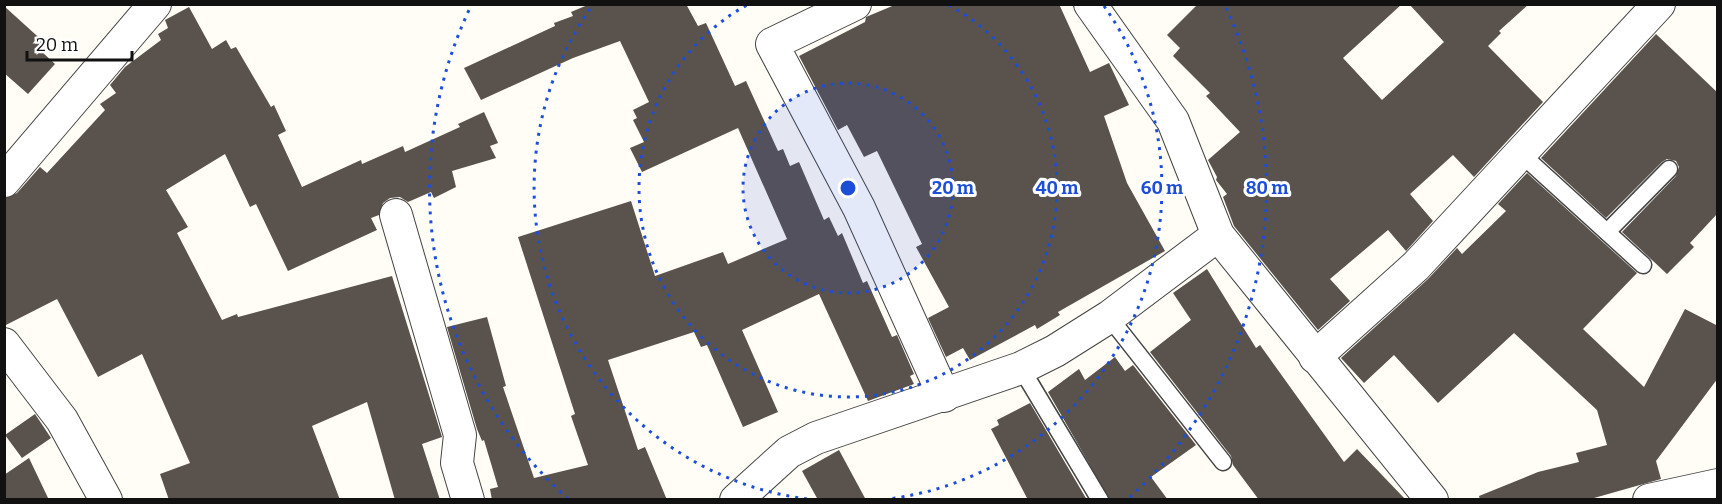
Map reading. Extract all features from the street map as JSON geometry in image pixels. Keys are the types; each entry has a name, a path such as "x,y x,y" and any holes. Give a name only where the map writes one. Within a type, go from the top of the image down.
{"street":[{"path":"4,181 154,4"},
{"path":"855,4 772,44 858,208 945,396"},
{"path":"1090,4 1173,121 1218,235 1432,500"},
{"path":"1315,357 1416,266 1519,152 1659,4"},
{"path":"396,215 460,435 457,463 468,500"},
{"path":"736,500 789,452 816,438 945,396 1021,368 1055,351 1109,317 1218,235"},
{"path":"4,344 62,420 106,500"},
{"path":"1649,500 1718,485"}],"lane":[{"path":"1519,152 1642,265"},
{"path":"1606,232 1669,169"},
{"path":"1109,317 1223,462"},
{"path":"1021,368 1100,500"}],"building":[{"path":"590,4 686,4 698,26 706,23 735,86 746,81 778,151 783,149 790,166 799,162 824,220 829,217 838,236 842,233 863,283 867,281 892,337 897,335 914,374 910,376 914,384 868,401 819,294 742,330 778,412 743,427 707,345 701,347 694,332 608,360 638,450 645,447 667,500 492,500 490,489 498,487 484,440 482,441 477,429 447,327 487,317 506,386 503,387 534,478 588,465 571,416 575,414 518,237 631,201 655,276 723,252 728,264 787,239 738,128 642,172 630,148 644,142 633,120 637,118 633,110 649,102 620,41 573,58 481,100 464,68 555,26 554,23 573,16 571,12"},
{"path":"897,4 1059,4 1090,72 1109,63 1129,105 1104,116 1127,183 1165,251 1058,312 1060,315 1037,329 1035,325 970,360 963,348 946,357 928,318 949,307 916,247 922,244 877,151 864,157 847,125 838,130 799,56 865,22 866,17"},
{"path":"1198,4 1402,4 1343,58 1382,100 1444,42 1409,4 1529,4 1499,31 1501,33 1488,46 1543,102 1474,177 1453,155 1410,194 1433,221 1406,251 1388,230 1330,279 1350,301 1318,330 1234,226 1223,197 1227,194 1216,180 1217,177 1208,160 1240,132 1206,96 1210,93 1173,56 1180,48 1167,35"},
{"path":"4,6 46,44 41,51 55,64 28,94 4,73"},
{"path":"189,7 212,49 226,40 231,49 236,47 271,107 274,105 286,131 278,135 302,187 361,160 362,164 403,146 405,152 460,127 458,124 484,112 498,143 490,146 496,158 452,171 456,187 434,198 431,192 408,202 400,197 390,198 383,203 379,215 371,218 377,230 288,271 256,204 250,207 225,154 166,190 188,227 177,233 222,320 237,314 238,317 392,276 442,437 422,444 440,500 395,500 367,402 312,426 340,500 169,500 160,474 190,463 142,354 98,377 57,299 4,326 4,198 17,193 40,167 47,173 105,110 100,104 116,93 110,85 125,67 161,40 158,34 168,28 165,20"},
{"path":"1656,34 1718,93 1718,213 1690,243 1694,247 1667,274 1622,232 1676,176 1679,167 1676,161 1667,159 1662,162 1606,218 1541,158"},
{"path":"1527,173 1637,273 1583,329 1644,387 1685,309 1718,326 1718,378 1656,461 1661,479 1587,500 1480,500 1479,496 1538,472 1579,462 1576,453 1607,445 1597,410 1514,333 1438,403 1394,355 1364,383 1341,358 1428,279 1457,248 1462,254 1506,211 1498,204"},
{"path":"1207,269 1256,348 1260,345 1344,462 1357,449 1406,500 1259,500 1233,465 1231,456 1150,352 1191,320 1173,293"},
{"path":"1115,357 1125,371 1133,365 1196,445 1151,477 1168,500 1110,500 1048,392 1079,369 1085,380"},
{"path":"1030,403 1087,500 1028,500 991,429 999,425 997,420"},
{"path":"35,414 51,438 22,458 5,435"},
{"path":"839,450 866,500 818,500 802,471"},
{"path":"29,458 49,500 4,500 4,475"}]}
